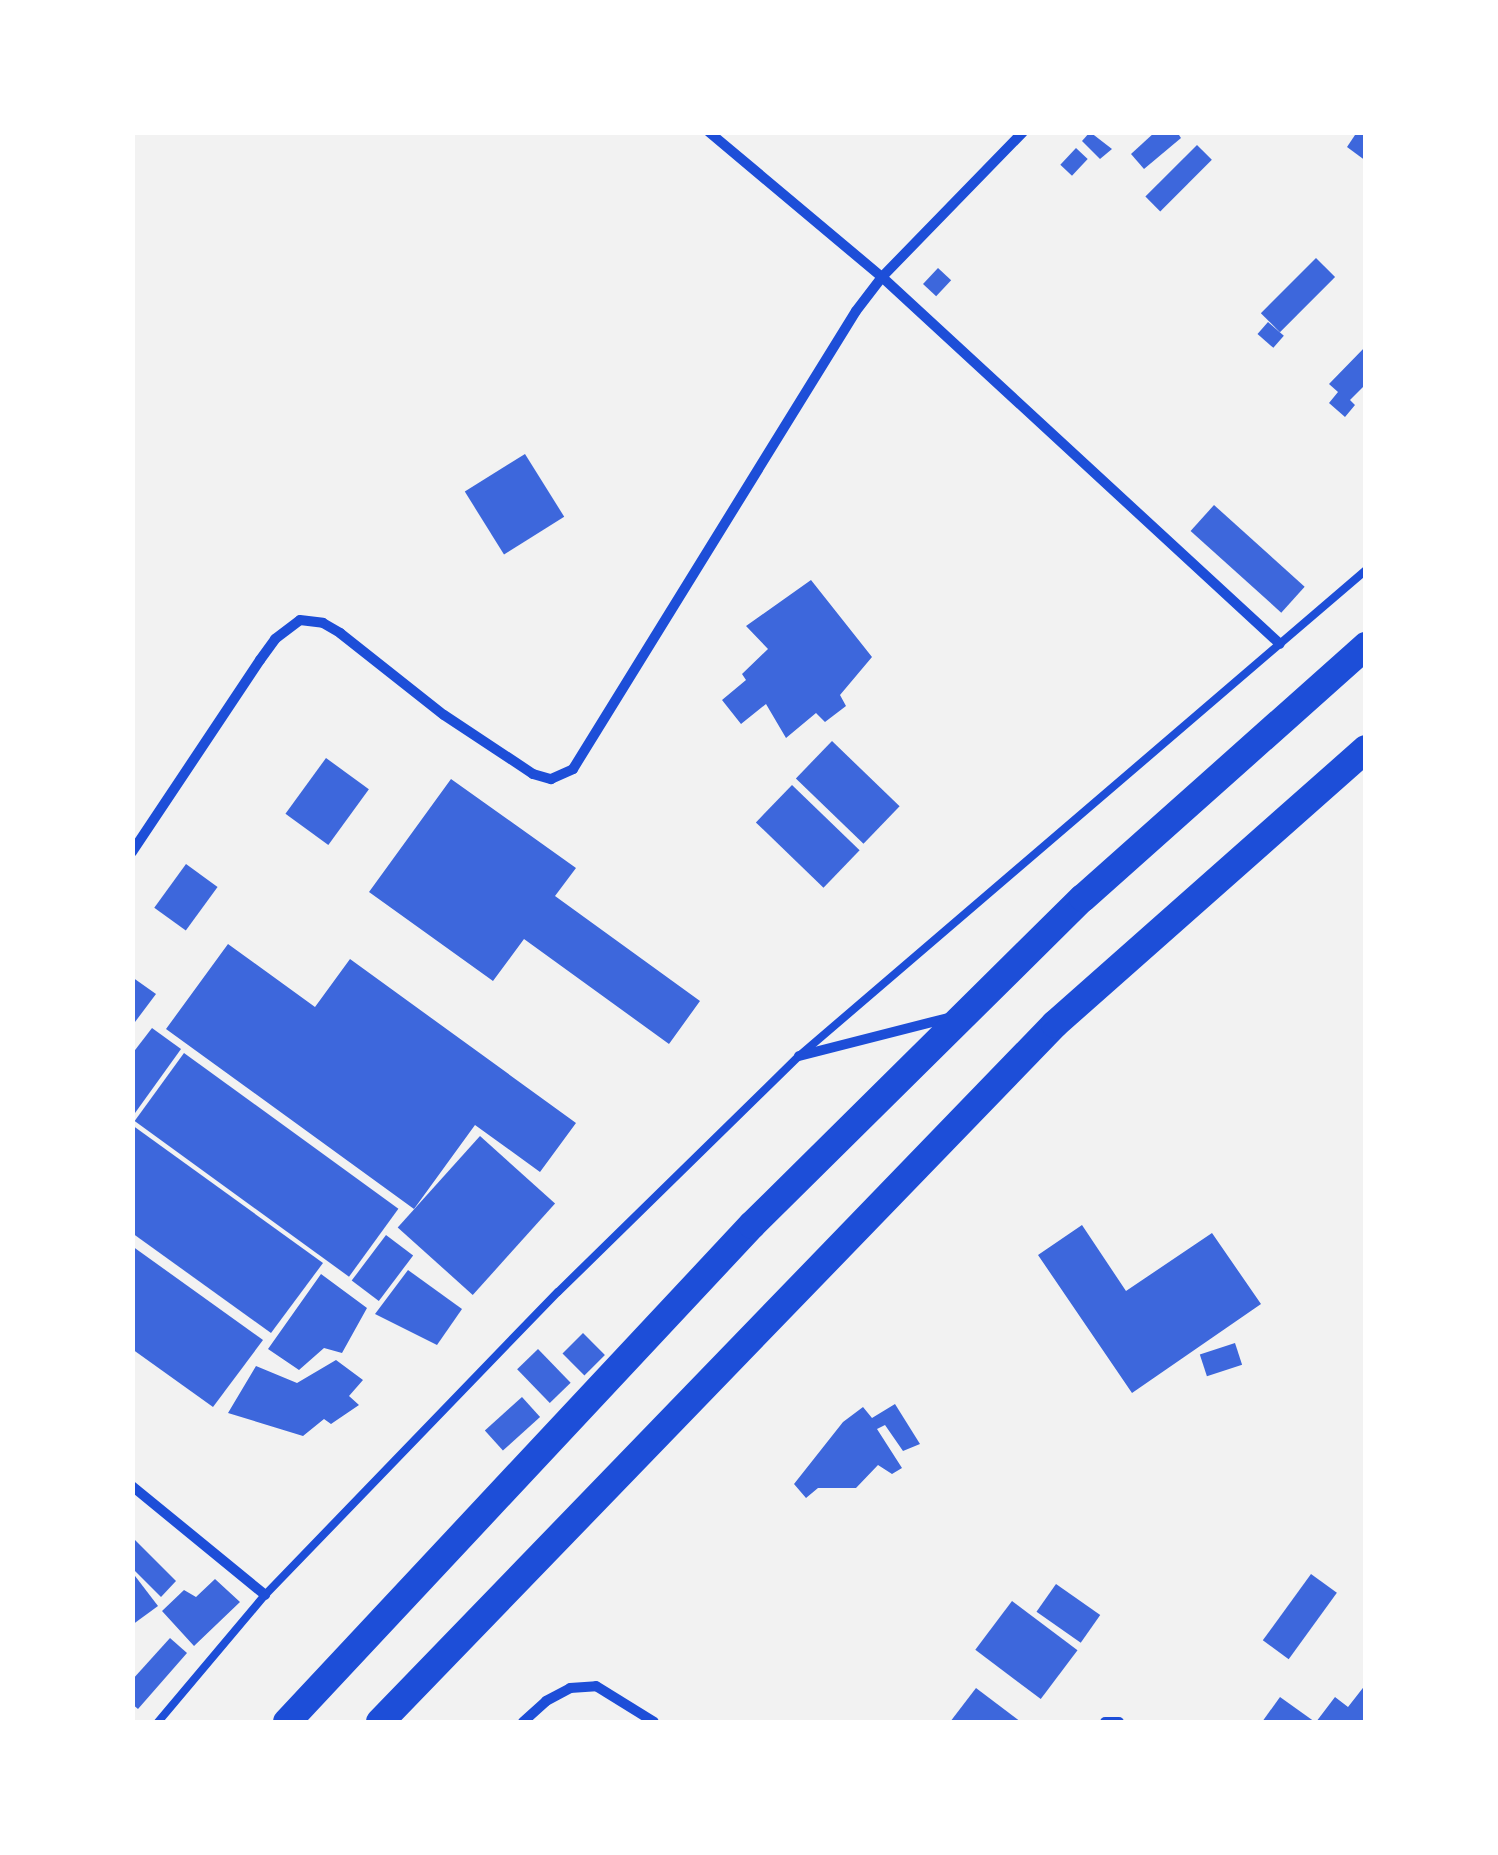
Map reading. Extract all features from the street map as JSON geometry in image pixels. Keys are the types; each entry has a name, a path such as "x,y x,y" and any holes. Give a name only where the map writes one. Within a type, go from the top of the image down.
{"highway":[{"path":"288,1722 752,1226 1083,898 1366,646"},
{"path":"380,1722 1055,1024 1366,750"}],"street":[{"path":"709,132 882,278 1280,644"},
{"path":"132,852 276,639 300,620 323,623 340,633 444,714 533,774 562,777 580,758 801,397 882,278 1023,132"},
{"path":"799,1056 968,1013"},
{"path":"132,1486 265,1595"},
{"path":"523,1722 546,1700 570,1688 596,1686 654,1722"},
{"path":"1105,1722 1120,1722"}],"lane":[{"path":"158,1722 265,1595 558,1292 799,1056 1366,570"}],"building":[{"path":"1090,132 1112,149 1100,159 1082,141"},
{"path":"1155,132 1177,132 1181,138 1144,169 1131,154"},
{"path":"1357,132 1366,132 1366,161 1347,147"},
{"path":"1197,145 1212,160 1160,211 1145,197"},
{"path":"1076,148 1088,159 1072,176 1060,165"},
{"path":"1316,258 1335,277 1280,332 1261,313"},
{"path":"938,268 951,280 936,296 923,284"},
{"path":"1268,322 1284,336 1273,348 1258,334"},
{"path":"1366,346 1366,384 1350,400 1355,405 1345,417 1329,403 1338,392 1329,384"},
{"path":"525,454 564,517 504,554 465,492"},
{"path":"1214,505 1305,587 1281,613 1191,531"},
{"path":"811,580 872,657 840,695 846,706 825,722 816,713 786,738 766,704 741,724 722,700 746,680 742,674 768,649 746,626"},
{"path":"832,741 900,806 863,844 796,778"},
{"path":"326,758 369,789 328,845 285,814"},
{"path":"451,779 576,868 555,896 700,1001 669,1044 524,939 493,981 369,892"},
{"path":"792,785 860,850 823,888 756,822"},
{"path":"186,864 218,887 186,931 154,908"},
{"path":"228,944 315,1007 350,959 576,1123 540,1172 475,1125 414,1209 166,1029"},
{"path":"132,977 156,994 132,1026"},
{"path":"152,1028 181,1049 135,1113 132,1054"},
{"path":"184,1053 398,1209 349,1277 135,1121"},
{"path":"132,1125 323,1263 271,1333 132,1233"},
{"path":"480,1136 555,1204 473,1295 398,1227"},
{"path":"1082,1225 1126,1291 1212,1233 1261,1304 1132,1393 1038,1255"},
{"path":"386,1235 413,1255 379,1301 352,1281"},
{"path":"132,1246 263,1340 213,1407 132,1349"},
{"path":"408,1270 462,1309 437,1345 375,1314"},
{"path":"321,1274 367,1308 342,1353 324,1348 299,1370 268,1349"},
{"path":"583,1333 605,1355 584,1375 562,1354"},
{"path":"1235,1343 1242,1365 1207,1376 1200,1354"},
{"path":"538,1349 571,1383 550,1403 517,1369"},
{"path":"336,1360 363,1380 349,1396 359,1405 331,1424 324,1419 303,1436 228,1413 256,1366 297,1383"},
{"path":"522,1397 540,1417 503,1451 485,1430"},
{"path":"895,1404 920,1444 903,1451 885,1425 877,1429 902,1468 892,1474 878,1465 856,1488 818,1488 806,1498 794,1484 843,1422 863,1407 872,1418"},
{"path":"132,1537 176,1581 161,1597 132,1568"},
{"path":"132,1572 158,1606 132,1625"},
{"path":"1311,1574 1337,1593 1289,1659 1263,1640"},
{"path":"215,1579 240,1602 194,1646 162,1611 184,1590 196,1597"},
{"path":"1056,1584 1100,1615 1081,1643 1036,1612"},
{"path":"1012,1601 1077,1650 1041,1699 975,1650"},
{"path":"170,1638 187,1653 138,1709 132,1704 132,1680"},
{"path":"1366,1684 1366,1722 1316,1722 1335,1697 1348,1707"},
{"path":"976,1688 1021,1722 950,1722"},
{"path":"1280,1697 1315,1722 1262,1722"}]}
